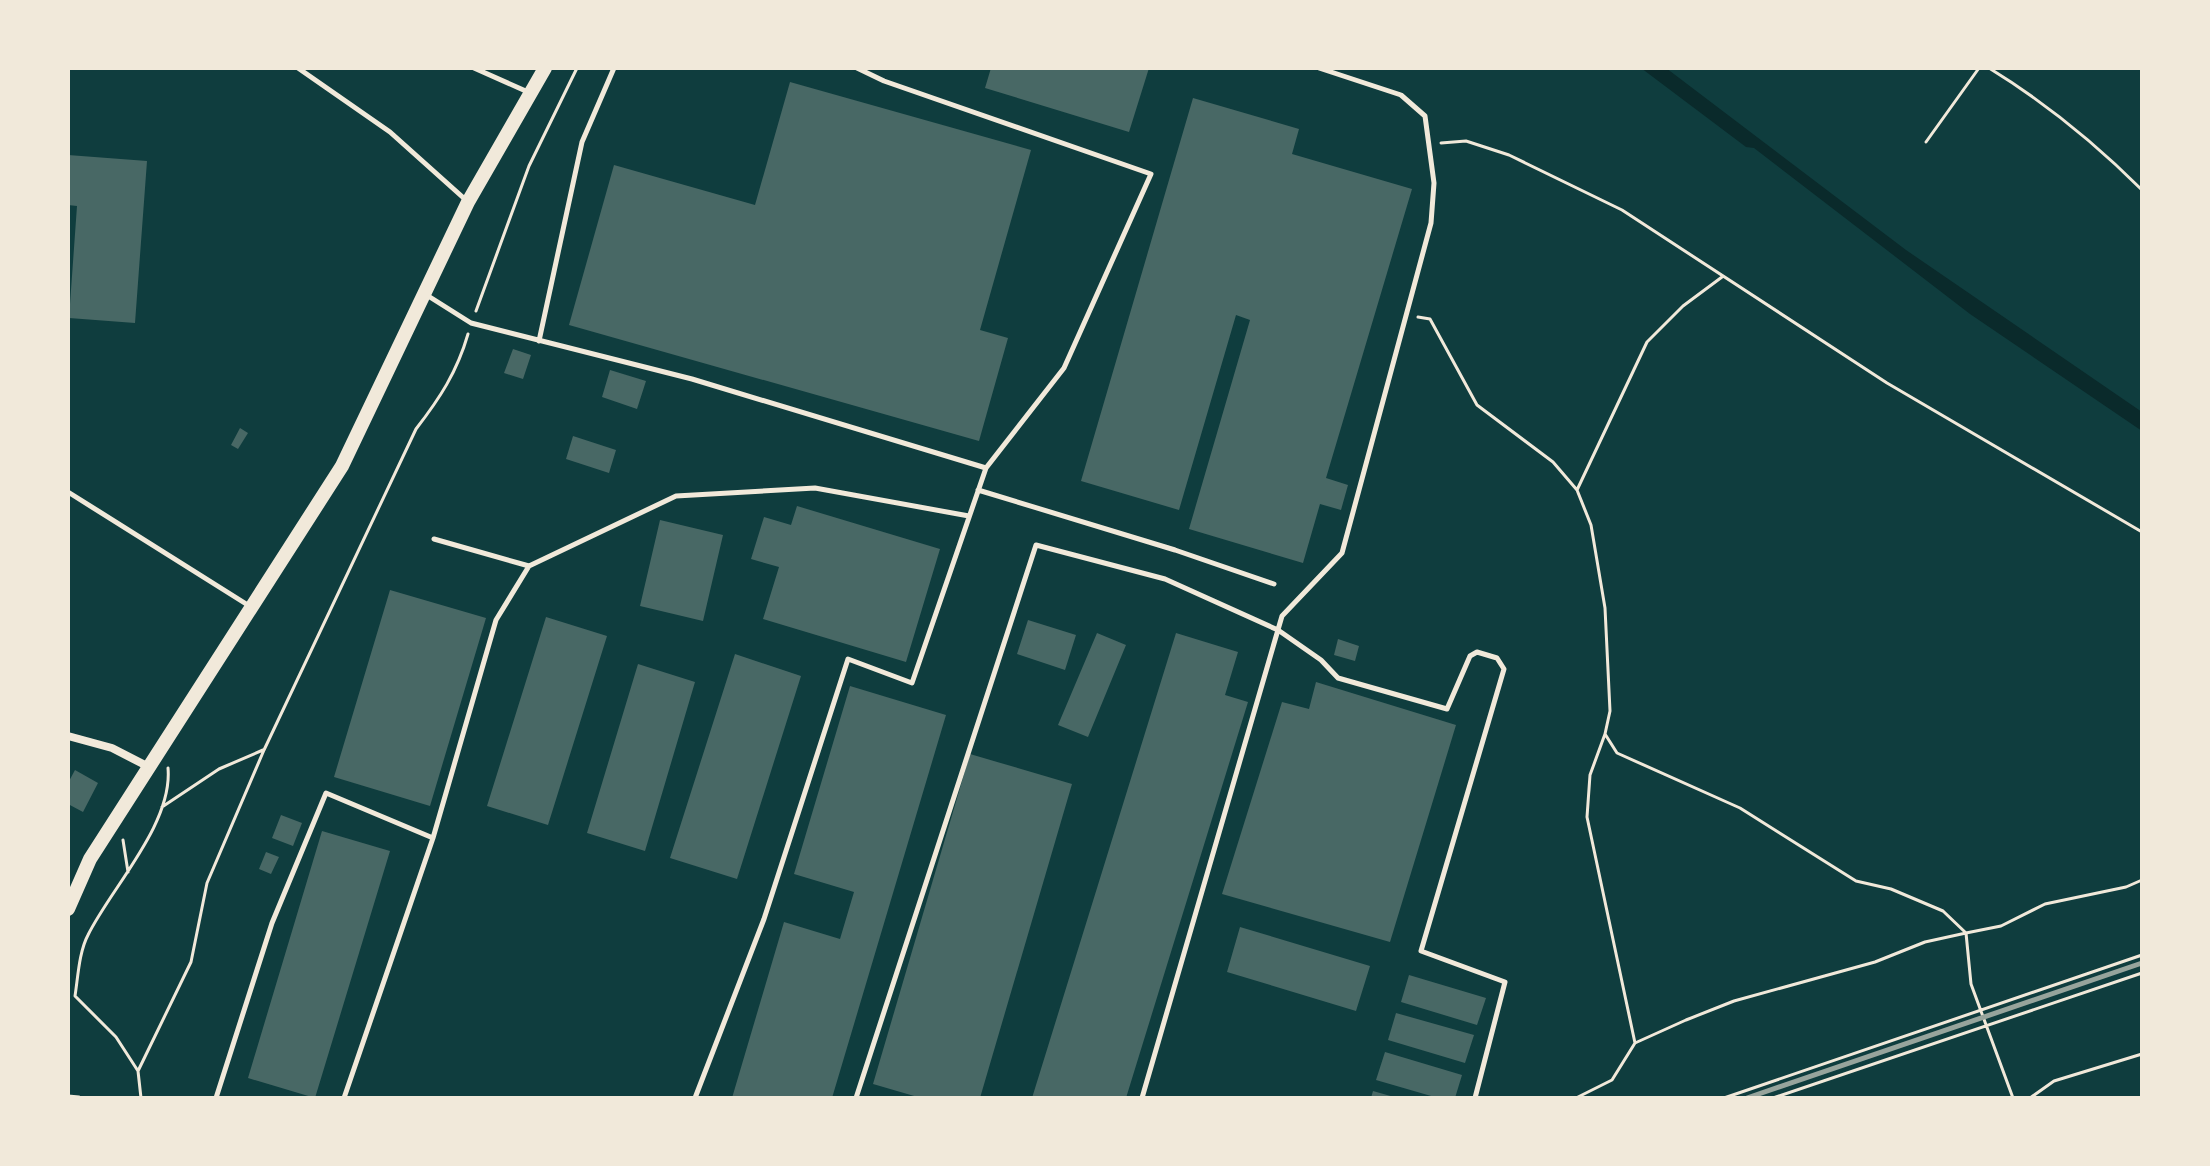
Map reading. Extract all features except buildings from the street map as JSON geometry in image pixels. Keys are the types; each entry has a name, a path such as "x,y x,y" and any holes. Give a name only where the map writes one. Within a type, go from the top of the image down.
{"street":[{"path":"68,909 90,859 342,466 468,202 545,68"},
{"path":"68,736 112,748 149,767"}],"lane":[{"path":"298,68 390,132 468,202"},
{"path":"312,75 315,68"},
{"path":"474,68 530,94"},
{"path":"539,341 582,142 614,68"},
{"path":"695,1098 764,919 848,659 912,683 986,468 1064,368 1151,174 884,81 857,68"},
{"path":"1142,1098 1282,616 1342,553 1431,223 1434,183 1425,116 1401,95 1319,68"},
{"path":"423,292 471,323 692,379 986,468"},
{"path":"344,1098 433,838 496,620 529,566 676,496 815,488 969,516"},
{"path":"978,490 1175,550 1274,584"},
{"path":"68,492 252,607"},
{"path":"434,539 529,566"},
{"path":"856,1098 1036,545 1165,579 1278,630 1321,660 1338,678 1447,709 1470,656 1477,652 1497,658 1504,669 1421,951 1505,982 1475,1098"},
{"path":"216,1098 272,923 326,793 433,838"},
{"path":"68,1097 79,1098"}],"path":[{"path":"138,1071 191,962 207,883 264,750 416,429 444,394 459,365 471,323 529,166 577,68"},
{"path":"1926,142 1979,68"},
{"path":"1989,68 2032,94 2102,149 2142,190"},
{"path":"1429,144 1466,141 1509,155 1622,210 1887,383 2142,532"},
{"path":"1577,490 1647,342 1683,306 1722,277"},
{"path":"1406,314 1430,319 1477,405 1553,462 1577,490 1591,525 1605,608 1610,711 1590,775 1587,817 1635,1043"},
{"path":"1605,734 1617,753 1740,808 1856,881 1891,889 1943,911 1966,933 1971,984 2013,1098"},
{"path":"162,807 219,769 264,750"},
{"path":"141,1098 138,1071 116,1037 75,996 86,937 128,872 162,807 168,774"},
{"path":"119,814 128,872"},
{"path":"1576,1098 1612,1080 1635,1043 1734,1001 1875,962 1925,942 2001,926 2045,904 2126,887 2142,880"},
{"path":"1724,1098 2142,955"},
{"path":"1773,1098 2142,973"},
{"path":"2030,1098 2054,1081 2142,1054"}],"water":[{"path":"1641,68 1666,68 1906,250 2142,412 2142,431 1970,314 1754,148 1746,147"}],"railway":[{"path":"1747,1098 2142,963"}]}
